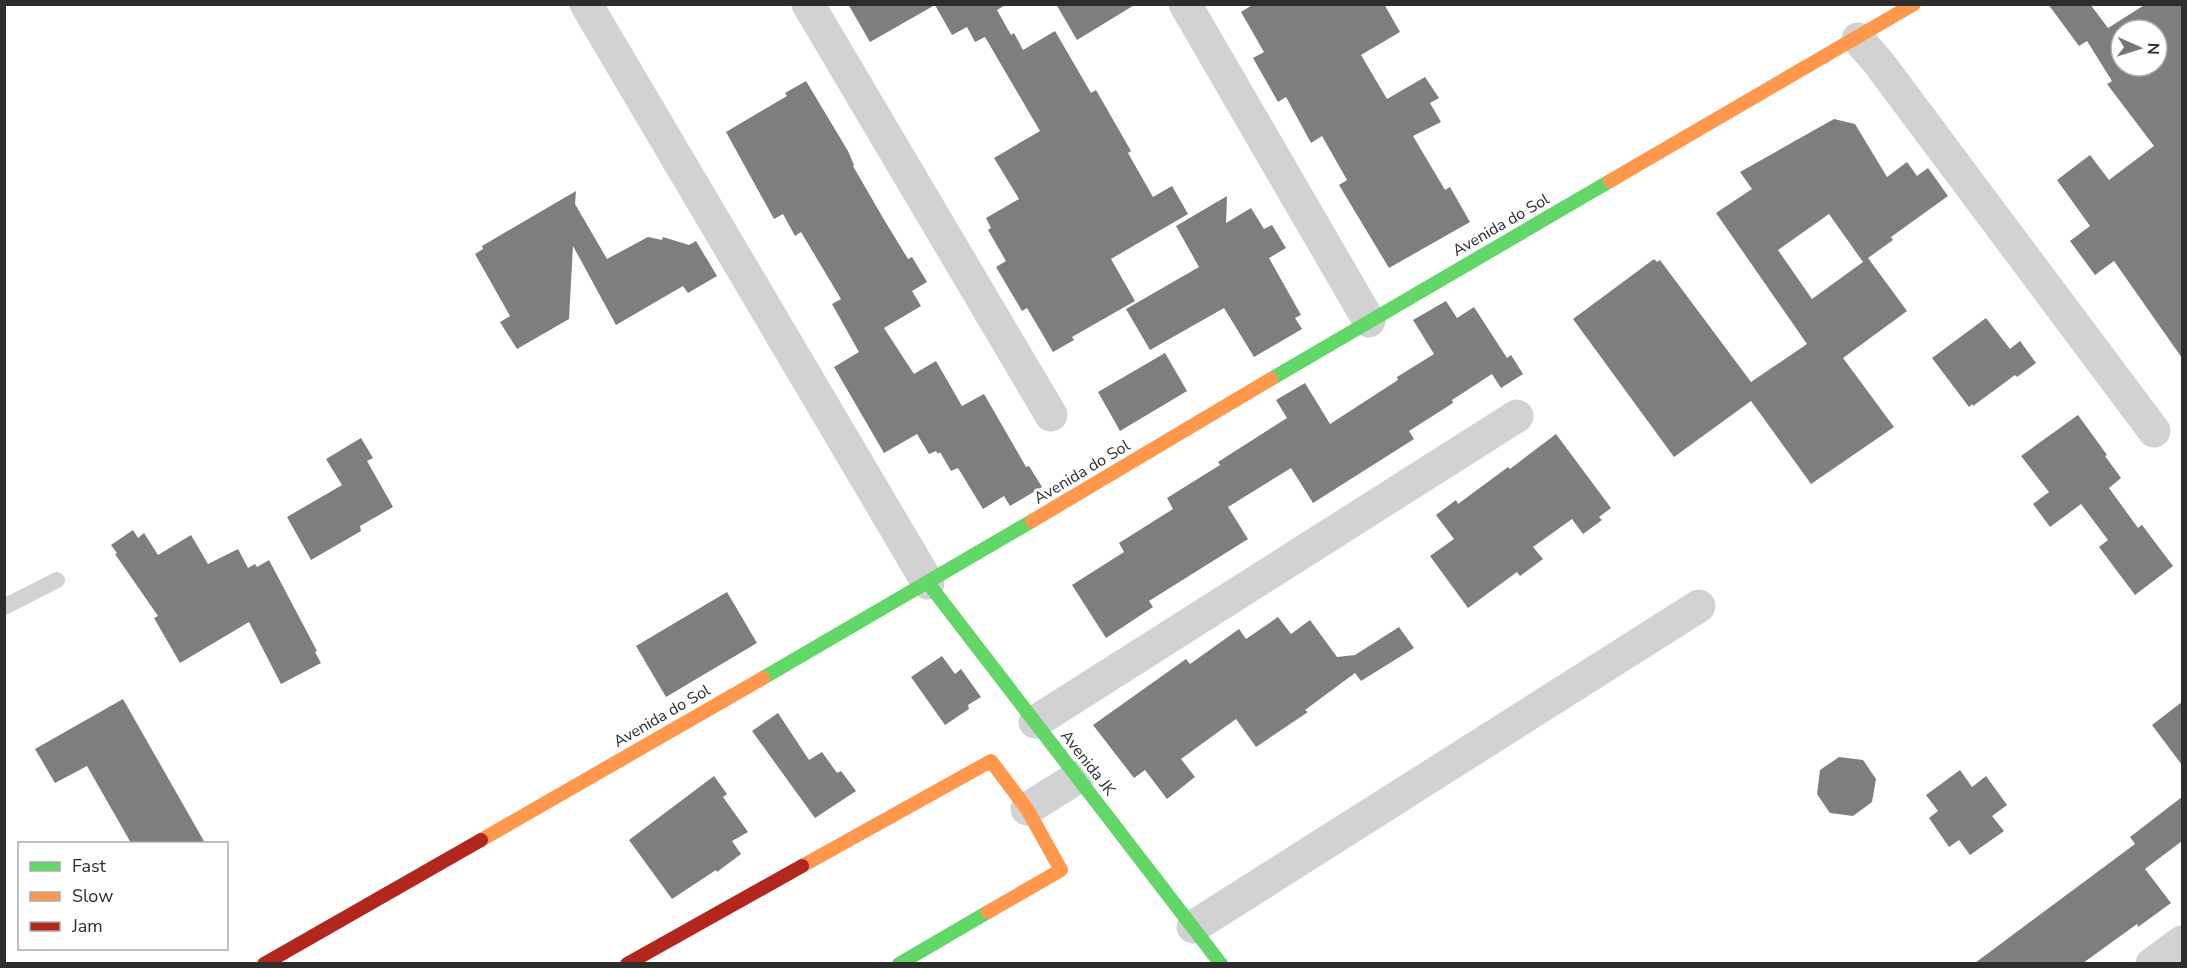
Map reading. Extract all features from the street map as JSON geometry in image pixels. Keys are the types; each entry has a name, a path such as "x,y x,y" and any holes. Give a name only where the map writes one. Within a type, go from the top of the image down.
{"street":[{"path":"586,4 928,583"},
{"path":"808,4 1051,415"},
{"path":"1185,4 1369,321"},
{"name":"Avenida do Sol","path":"264,963 928,583 1369,321 1914,4"},
{"path":"1857,39 1878,62 2154,431"},
{"path":"1035,722 1517,416"},
{"name":"Avenida JK","path":"928,583 1221,963"},
{"path":"1193,927 1699,606"},
{"path":"627,963 991,761 1027,808 1061,870 899,963"},
{"path":"1027,808 1077,777"},
{"path":"2152,963 2182,942"}],"lane":[{"path":"4,607 57,580"}],"building":[{"path":"848,4 1007,4 997,10 1011,35 1014,33 1023,50 1055,31 1091,93 1096,90 1131,151 1128,153 1153,197 1172,186 1188,214 1111,259 1135,301 1072,337 1074,340 1053,352 1027,308 1022,311 996,267 1006,261 988,230 991,228 986,218 1019,199 994,158 1040,131 985,37 975,42 967,27 952,35 935,5 870,42"},
{"path":"1056,4 1136,4 1077,40"},
{"path":"1254,4 1384,4 1400,32 1361,55 1387,99 1425,77 1439,98 1430,103 1441,122 1413,136 1445,190 1450,187 1470,222 1389,268 1339,185 1347,180 1322,136 1311,143 1286,97 1278,102 1253,58 1264,52 1241,12"},
{"path":"2048,4 2090,4 2109,27 2109,76 2087,41 2079,46"},
{"path":"2146,4 2182,4 2182,358 2114,261 2095,275 2070,241 2090,226 2057,180 2090,155 2109,180 2154,146 2107,84 2112,81 2110,78 2169,78 2169,18 2124,18"},
{"path":"806,81 848,151 853,166 883,218 908,259 912,257 927,282 912,291 921,306 884,328 914,374 936,361 962,406 984,394 1026,467 1029,466 1042,487 1010,506 1004,496 983,509 958,468 951,471 940,452 929,454 917,434 884,453 834,367 859,352 832,304 841,299 801,232 795,236 783,214 774,219 726,132 787,96 785,93"},
{"path":"1834,119 1855,124 1887,177 1907,162 1917,176 1928,168 1948,196 1891,237 1893,240 1868,258 1907,311 1843,358 1894,427 1811,484 1751,401 1674,457 1573,319 1654,259 1657,262 1660,260 1751,382 1807,344 1716,213 1752,189 1740,172","holes":["1829,214 1863,262 1812,299 1778,250"]},
{"path":"576,191 575,204 607,259 648,237 662,240 663,237 689,245 696,241 717,276 688,293 683,286 616,325 573,246 569,319 517,349 500,322 510,316 475,254 483,249 482,246"},
{"path":"1227,196 1226,223 1251,208 1264,229 1272,225 1286,248 1269,258 1301,315 1295,318 1302,329 1254,357 1224,308 1150,350 1126,309 1199,267 1176,226"},
{"path":"1446,301 1457,318 1474,307 1507,358 1511,355 1523,374 1501,388 1492,374 1452,400 1453,403 1409,431 1414,439 1313,503 1291,468 1228,507 1248,539 1149,601 1153,607 1106,638 1072,585 1124,552 1119,543 1173,509 1167,498 1220,465 1218,462 1287,418 1276,400 1305,383 1330,424 1434,354 1413,320"},
{"path":"1986,318 2010,349 2020,341 2036,363 1969,407 1932,358"},
{"path":"1165,353 1187,391 1120,431 1098,392"},
{"path":"2078,415 2121,478 2109,488 2138,528 2142,525 2173,566 2135,595 2099,547 2108,540 2081,504 2050,527 2033,504 2049,492 2021,456"},
{"path":"1556,434 1611,508 1599,517 1602,520 1583,534 1572,519 1533,547 1543,559 1520,576 1517,572 1468,608 1430,556 1454,539 1436,515 1456,500 1458,504 1508,467 1510,469"},
{"path":"361,438 373,458 367,461 393,507 360,526 361,531 311,560 287,517 342,485 326,459"},
{"path":"133,530 138,538 144,533 158,555 191,535 208,564 238,549 248,568 255,564 257,567 269,560 317,651 315,652 321,663 281,684 249,622 180,663 154,618 158,616 111,545"},
{"path":"727,592 757,643 666,697 636,646"},
{"path":"1278,617 1291,634 1310,620 1337,657 1355,655 1399,627 1414,648 1361,681 1355,673 1305,710 1308,712 1256,747 1236,719 1181,759 1195,777 1167,799 1145,770 1134,778 1093,725 1186,659 1190,664 1239,629 1246,639"},
{"path":"942,656 955,674 961,669 981,697 968,705 969,709 945,725 911,677"},
{"path":"123,699 204,842 130,842 87,766 55,783 35,749"},
{"path":"2182,702 2182,765 2152,725"},
{"path":"778,713 809,760 822,752 837,773 841,771 856,791 815,818 752,731"},
{"path":"1839,757 1863,760 1876,779 1872,802 1853,816 1830,813 1817,794 1820,770"},
{"path":"1960,770 1972,787 1986,776 2007,805 1992,816 2004,831 1970,855 1959,840 1949,847 1929,818 1938,811 1926,795"},
{"path":"714,776 727,794 723,797 748,832 732,841 741,854 717,872 716,870 672,899 629,840"},
{"path":"2182,797 2182,841 2145,869 2171,903 2138,927 2137,924 2083,963 1975,963 2135,844 2130,837"}],"traffic: fast":[{"path":"1271,379 1610,181"},
{"path":"763,678 1032,521"},
{"path":"928,583 1221,964"},
{"path":"899,964 988,912"}],"traffic: slow":[{"path":"1610,181 1914,4"},
{"path":"1032,521 1271,379"},
{"path":"481,840 763,678"},
{"path":"802,866 991,761 1027,809 1061,870 988,912"}],"traffic: jam":[{"path":"264,964 481,840"},
{"path":"627,964 802,866"}]}
